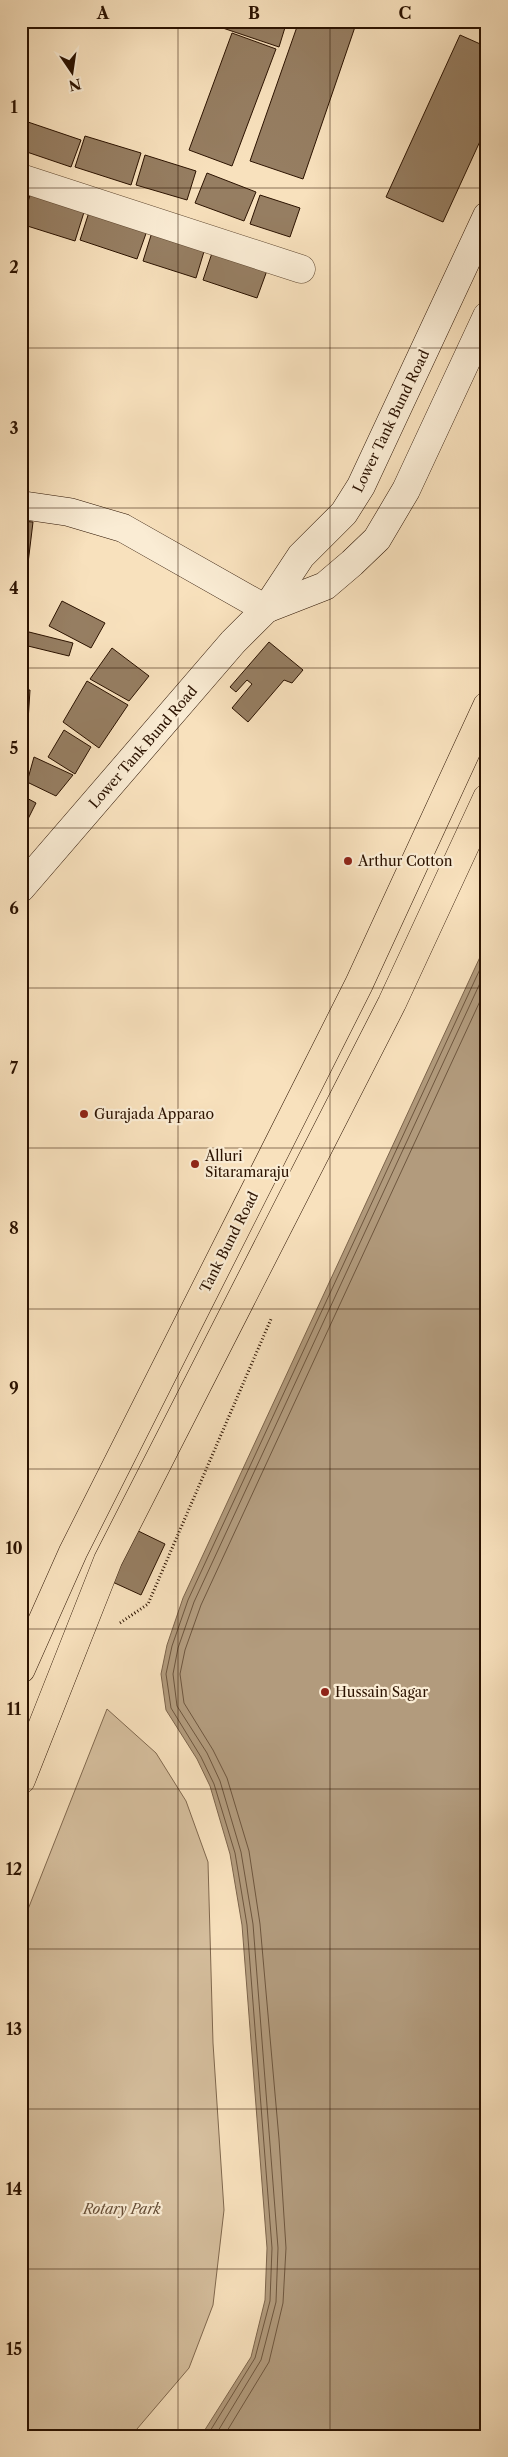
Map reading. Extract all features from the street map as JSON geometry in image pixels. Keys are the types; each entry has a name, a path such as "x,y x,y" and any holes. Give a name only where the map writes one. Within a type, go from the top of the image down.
{"highway":[{"name":"Tank Bund Road","path":"21,1670 73,1552 359,984 487,706"},
{"path":"21,1780 108,1560 392,1003 487,798"}],"main road":[{"path":"21,178 301,269"},
{"name":"Lower Tank Bund Road","path":"21,888 233,642 266,609 301,556 344,512 361,486 487,216"},
{"name":"Lower Tank Bund Road","path":"266,609 325,586 377,539 406,490 487,316"},
{"path":"21,505 69,512 124,528 266,609"}],"green space":[{"name":"Rotary Park","path":"107,1709 156,1753 186,1801 208,1862 213,2043 224,2210 213,2305 189,2368 131,2436 21,2436 21,1927"}],"water":[{"name":"Hussain Sagar","path":"487,942 487,2436 201,2436 251,2357 265,2300 267,2248 242,1925 230,1854 210,1786 197,1759 166,1710 161,1674 167,1645 183,1598"}],"building":[{"path":"202,21 287,21 279,47"},
{"path":"299,21 357,21 303,179 250,161"},
{"path":"232,33 276,49 232,166 189,150"},
{"path":"460,35 487,47 487,126 443,222 386,197"},
{"path":"25,121 81,140 71,167 21,150 21,131"},
{"path":"85,136 141,153 131,185 75,167"},
{"path":"145,155 196,171 187,200 136,185"},
{"path":"207,173 256,192 244,221 195,203"},
{"path":"31,192 85,209 75,241 21,224"},
{"path":"260,195 300,208 290,237 250,224"},
{"path":"91,206 149,225 137,259 80,240"},
{"path":"153,229 206,245 196,278 143,261"},
{"path":"214,247 269,265 257,298 203,280"},
{"path":"21,521 33,522 25,588 21,588"},
{"path":"62,601 105,623 91,648 49,626"},
{"path":"21,630 73,643 69,656 28,646 21,673"},
{"path":"269,642 303,670 292,683 284,680 248,722 232,708 252,684 247,680 236,692 230,687"},
{"path":"112,648 149,676 129,701 90,679"},
{"path":"87,681 128,705 99,748 63,722"},
{"path":"21,690 30,690 27,737 21,737"},
{"path":"64,730 91,747 75,774 48,757"},
{"path":"34,757 73,775 56,796 27,782"},
{"path":"21,770 28,773 21,788"},
{"path":"21,795 36,803 21,833"},
{"path":"130,1527 165,1544 141,1595 106,1579"}],"place":[{"name":"Arthur Cotton","path":"348,861"},
{"name":"Gurajada Apparao","path":"84,1114"},
{"name":"Alluri Sitaramaraju","path":"195,1164"},
{"name":"Hussain Sagar","path":"325,1692"}]}
